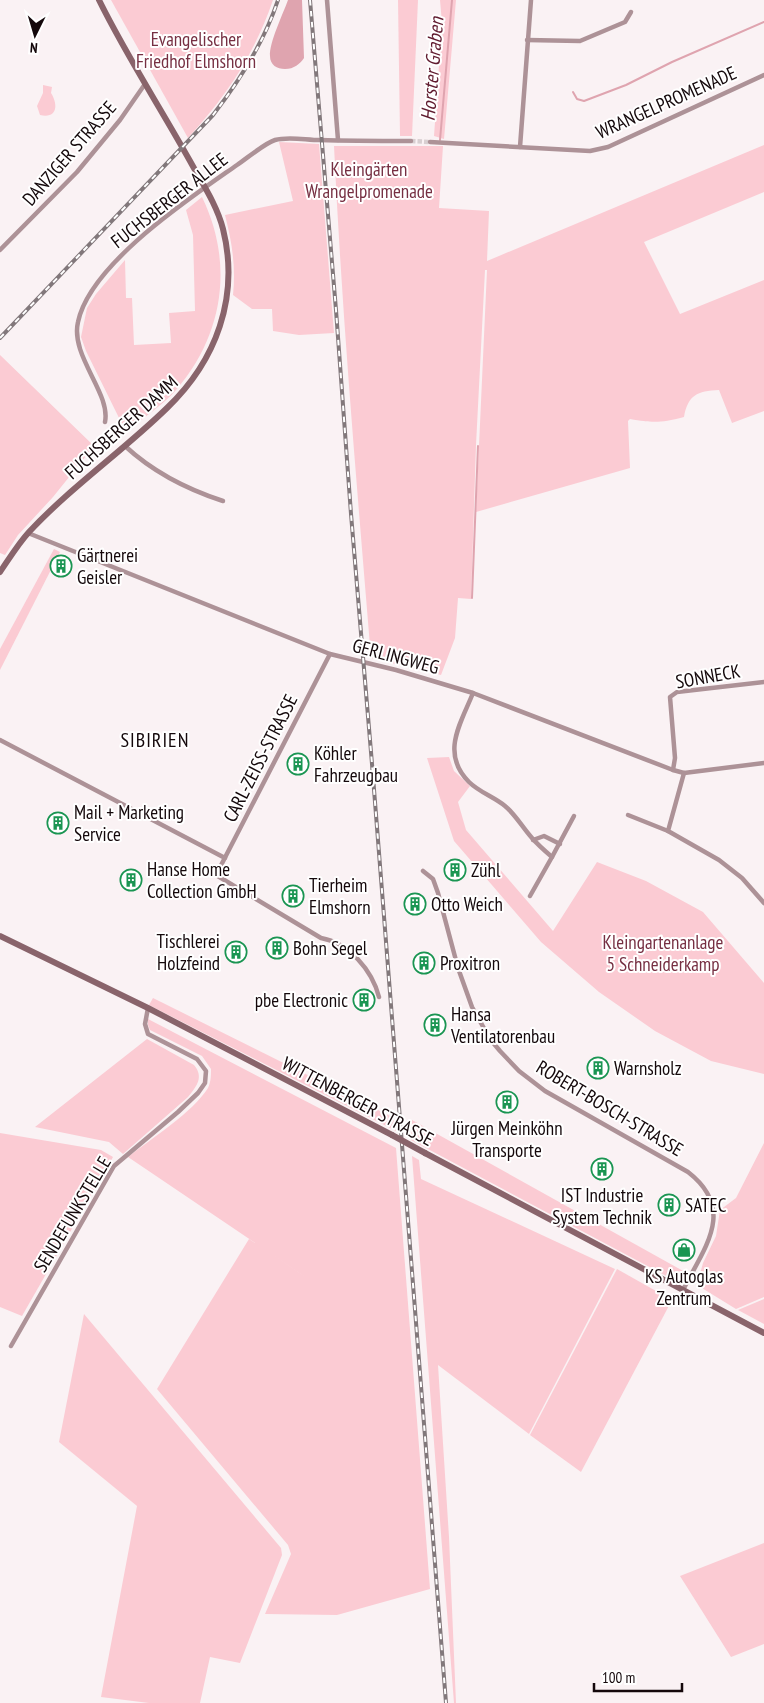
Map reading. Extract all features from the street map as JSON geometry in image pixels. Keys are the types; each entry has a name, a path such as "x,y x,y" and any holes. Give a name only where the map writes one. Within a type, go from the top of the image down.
{"main road":[{"name":"FUCHSBERGER DAMM","path":"28,533 62,500 166,410 194,379 209,355 222,319 228,283 227,255 223,229 204,188 99,0"},
{"path":"0,572 3,563 28,533"},
{"name":"WITTENBERGER STRASSE","path":"0,936 148,1008 764,1334"}],"street":[{"path":"327,0 338,140 411,141"},
{"path":"520,147 531,0"},
{"path":"528,40 580,41 625,22 631,12"},
{"name":"WRANGELPROMENADE","path":"430,142 590,152 608,147 764,75"},
{"name":"DANZIGER STRASSE","path":"0,250 77,172 120,120 145,84"},
{"name":"FUCHSBERGER ALLEE","path":"105,422 106,410 76,337 77,323 82,307 106,271 122,254 204,188 274,140 338,140"},
{"path":"125,446 160,473 199,493 223,501"},
{"name":"GERLINGWEG","path":"28,533 330,654 396,670 473,693 673,770 684,773 764,763"},
{"name":"CARL-ZEISS-STRASSE","path":"330,654 216,875 321,938 333,940 370,974 379,997"},
{"name":"SONNECK","path":"673,770 675,758 670,697 677,692 764,682"},
{"path":"473,693 454,744 454,756 458,768 470,782 506,806 533,840 552,857"},
{"path":"0,740 225,858"},
{"path":"668,831 684,773"},
{"path":"628,815 668,831 719,860 742,878 764,904"},
{"path":"530,896 574,816"},
{"path":"533,840 544,836 560,844"},
{"name":"ROBERT-BOSCH-STRASSE","path":"423,871 433,879 458,968 472,1007 480,1024 500,1051 519,1071 545,1091 686,1171 698,1180 705,1189 713,1207 713,1225 683,1290"},
{"name":"SENDEFUNKSTELLE","path":"11,1346 114,1166 178,1112 198,1093 205,1083 206,1072 197,1059 148,1034 145,1024 148,1008"}],"green space":[{"name":"Evangelischer Friedhof Elmshorn","path":"111,0 273,0 257,39 238,74 215,106 188,138"},
{"path":"398,0 418,0 412,136 400,136"},
{"path":"440,0 456,0 444,139 434,136 442,23"},
{"path":"43,85 52,87 51,93 55,102 55,110 46,116 40,115 37,106 43,93"},
{"path":"279,142 319,144 334,333 299,335 273,331 272,309 252,309 233,295 233,255 225,215 293,201"},
{"name":"Kleingärten Wrangelpromenade","path":"764,145 764,192 644,242 680,314 764,280 764,411 732,423 719,390 699,393 691,399 684,417 657,422 630,419 628,421 630,468 476,512 487,270 485,270 476,445 471,599 458,598 455,638 441,675 371,658 355,466 334,146 443,146 439,208 489,211 487,261"},
{"path":"202,197 212,222 218,247 219,297 214,322 205,346 176,390 129,430 122,424 81,337 87,308 96,294 125,260 126,298 132,298 134,345 171,343 169,313 195,311 193,235 186,210"},
{"path":"0,355 94,446 53,497 18,535 5,555 0,553"},
{"path":"54,549 60,552 0,670 0,649"},
{"name":"Kleingartenanlage 5 Schneiderkamp","path":"449,757 454,771 470,786 458,802 466,830 553,931 597,862 646,881 703,912 764,983 764,1074 711,1061 655,1031 599,992 541,942 454,841 427,758"},
{"path":"153,998 394,1118 396,1131 149,1005"},
{"path":"148,1019 396,1148 430,1589 337,1615 265,1614 291,1554 288,1545 157,1389 249,1239 313,1282 128,1157 171,1125 192,1106 208,1088 211,1078 211,1069 202,1056 150,1030"},
{"path":"147,1039 194,1065 199,1077 188,1097 123,1154 109,1142 35,1127"},
{"path":"412,1120 685,1272 681,1278 672,1279 411,1140"},
{"path":"0,1133 101,1150 113,1157 22,1316 0,1307"},
{"path":"764,1143 764,1297 736,1309 697,1285 703,1263 716,1236 720,1210 736,1198"},
{"path":"412,1156 419,1160 421,1179 615,1269 529,1434 438,1365 449,1537 456,1703 454,1703"},
{"path":"617,1269 672,1300 581,1472 530,1435"},
{"path":"764,1299 764,1324 738,1310"},
{"path":"84,1314 281,1548 282,1555 240,1663 210,1657 200,1703 149,1703 101,1697 137,1506 59,1442"},
{"path":"764,1543 764,1644 731,1657 680,1576"}],"shaded area":[{"path":"288,0 302,0 304,58 294,67 282,69 273,64 270,59 270,50"}],"waterway":[{"name":"Horster Graben","path":"440,140 452,0"},
{"path":"573,92 577,99 584,101 626,85 672,62 764,22"},
{"path":"472,598 478,446"}],"tunnel":[{"path":"411,141 430,142"}],"railway":[{"path":"0,338 213,115 233,88 258,46 278,0"},
{"path":"310,0 446,1703"}],"place":[{"name":"Gärtnerei Geisler","path":"61,566"},
{"name":"Köhler Fahrzeugbau","path":"298,764"},
{"name":"Mail + Marketing Service","path":"58,823"},
{"name":"Zühl","path":"455,870"},
{"name":"Hanse Home Collection GmbH","path":"131,880"},
{"name":"Tierheim Elmshorn","path":"293,896"},
{"name":"Otto Weich","path":"415,904"},
{"name":"Bohn Segel","path":"277,948"},
{"name":"Tischlerei Holzfeind","path":"236,952"},
{"name":"Proxitron","path":"424,963"},
{"name":"pbe Electronic","path":"364,1000"},
{"name":"Hansa Ventilatorenbau","path":"435,1025"},
{"name":"Warnsholz","path":"598,1068"},
{"name":"Jürgen Meinköhn Transporte","path":"507,1102"},
{"name":"IST Industrie System Technik","path":"602,1169"},
{"name":"SATEC","path":"669,1205"},
{"name":"KS Autoglas Zentrum","path":"684,1250"}],"district":[{"name":"SIBIRIEN","path":"155,740"}]}
